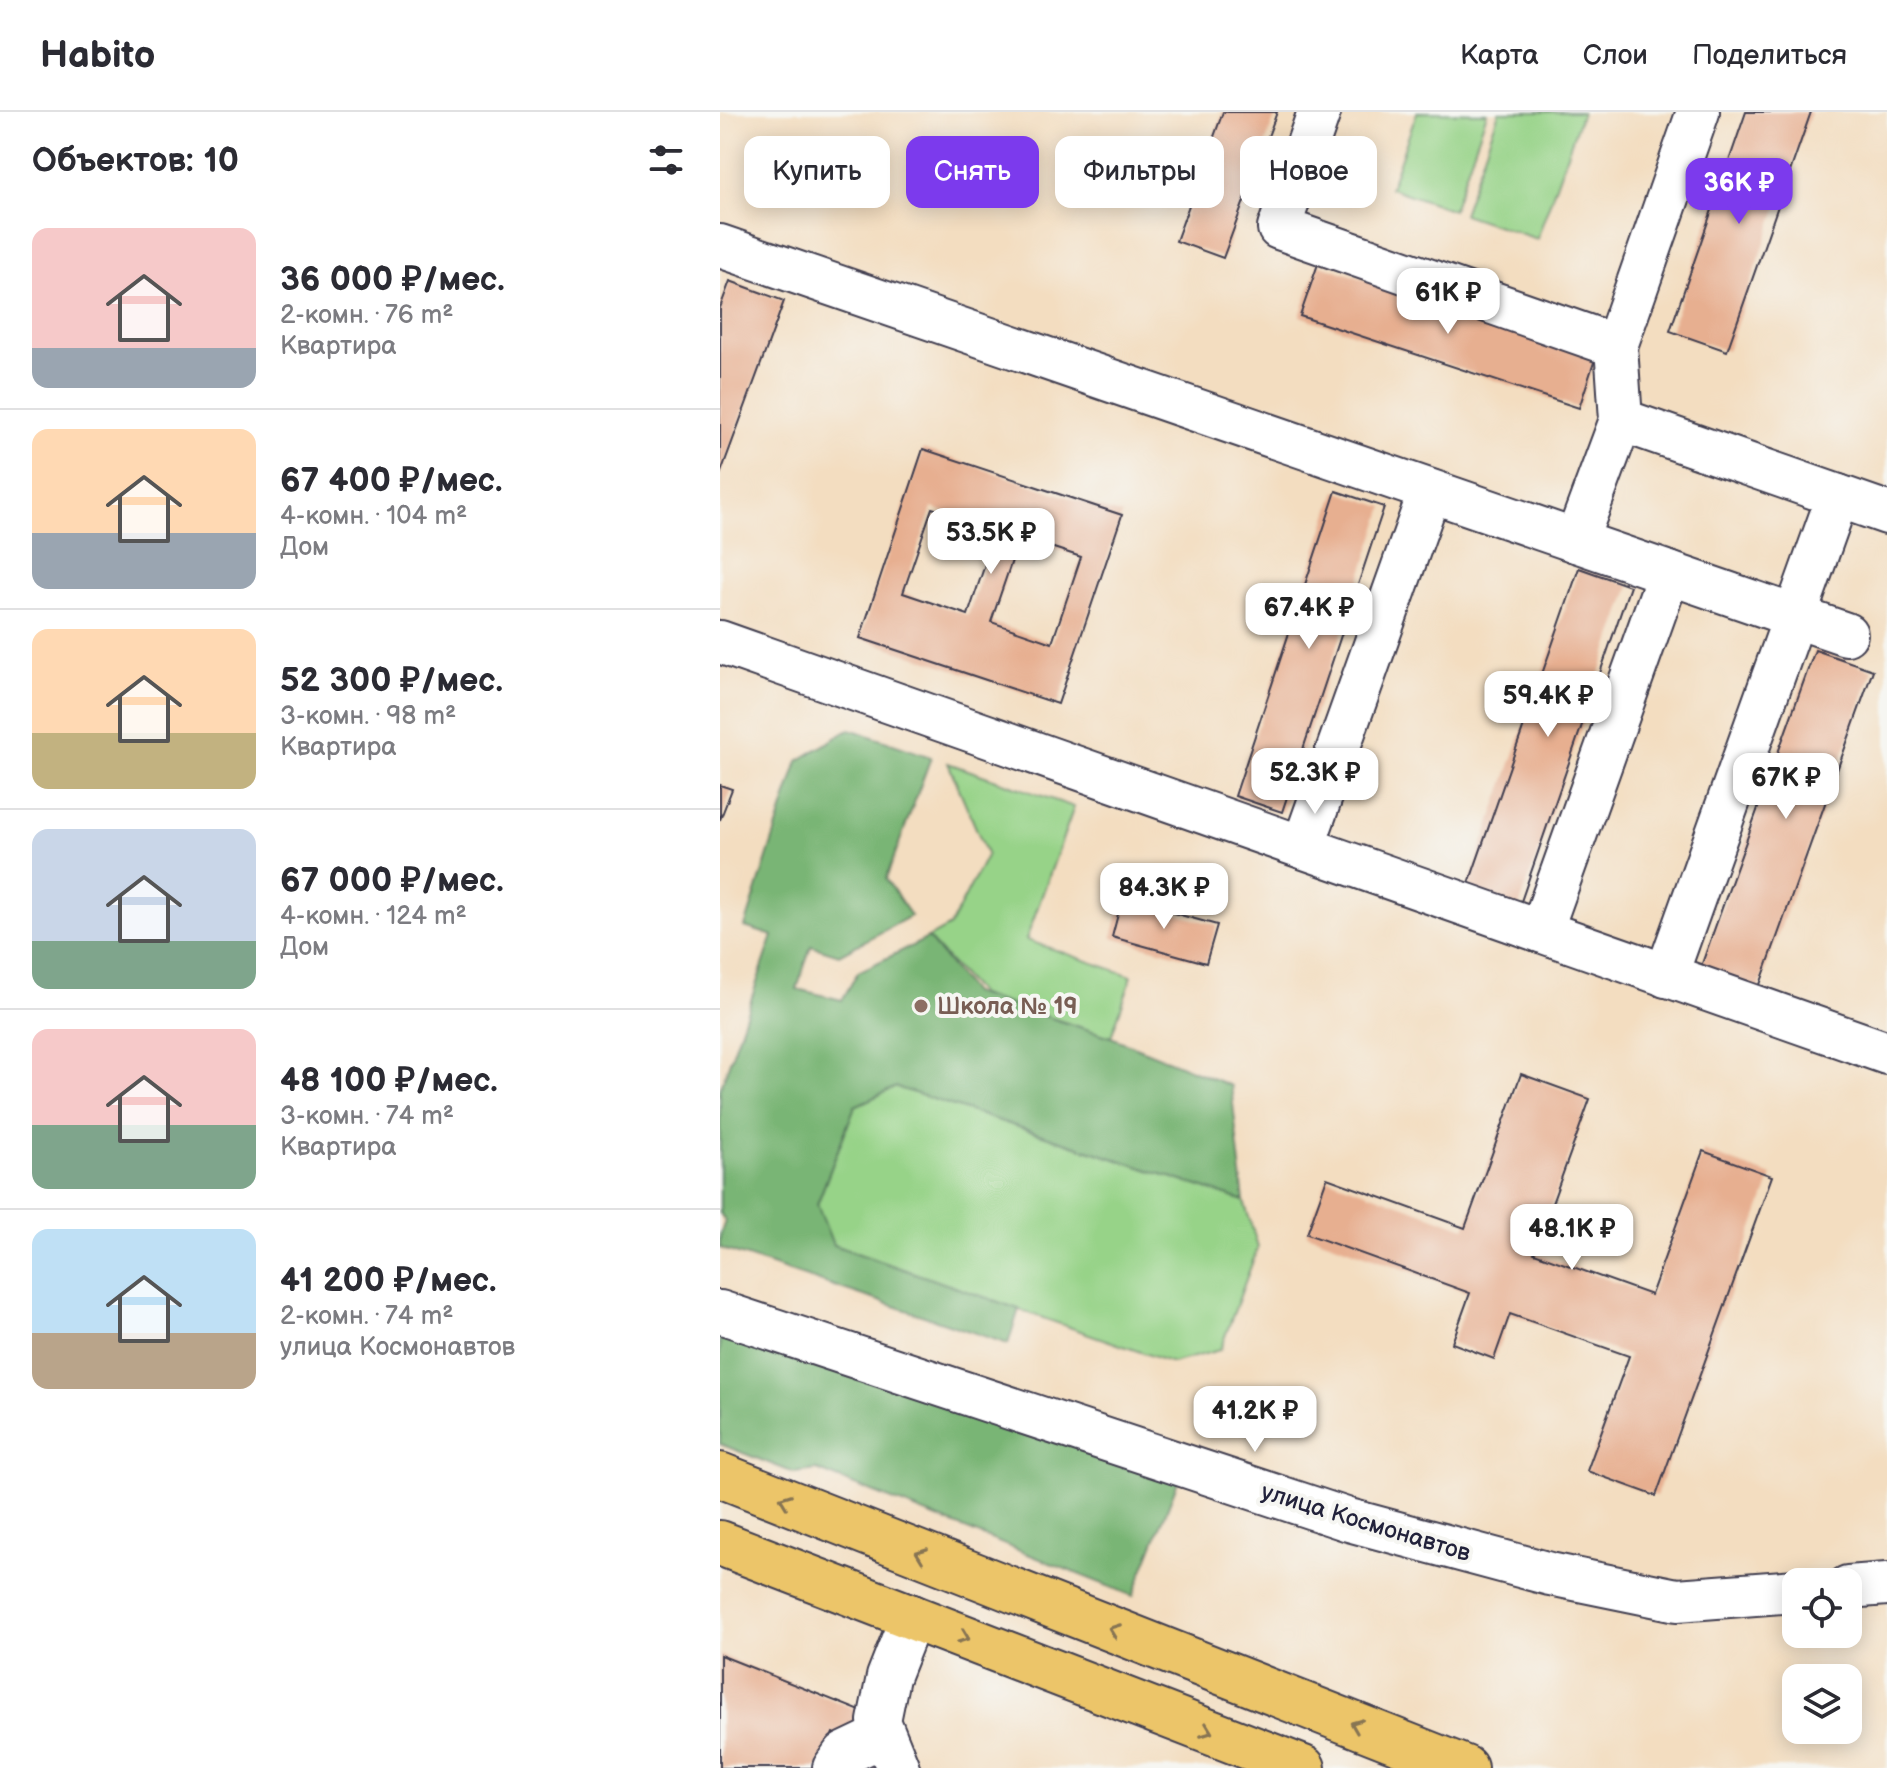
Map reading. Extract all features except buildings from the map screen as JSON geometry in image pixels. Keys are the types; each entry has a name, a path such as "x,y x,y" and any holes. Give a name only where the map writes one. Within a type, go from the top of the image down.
{"main road":[{"path":"720,1475 1465,1768"},
{"path":"720,1543 1303,1768"}],"street":[{"path":"1319,112 1279,228 1616,346"},
{"path":"1576,541 1621,420 1616,346 1698,112"},
{"path":"720,246 1846,634"},
{"path":"1621,420 1887,513"},
{"path":"1303,847 1430,491"},
{"path":"1666,976 1838,496"},
{"path":"1541,931 1669,573"},
{"path":"720,642 1887,1053"},
{"name":"улица Космонавтов","path":"720,1312 1349,1520 1522,1567 1677,1600 1782,1592"},
{"path":"1862,1586 1887,1584"},
{"path":"834,1768 844,1754 891,1751 879,1721 888,1677 912,1616"}],"green space":[{"path":"1417,112 1487,113 1453,210 1390,188"},
{"path":"1499,112 1582,112 1537,239 1463,214"},
{"path":"850,729 931,757 886,879 911,916 839,955 811,946 797,989 842,1000 858,972 928,938 972,993 1111,1037 1231,1086 1244,1201 896,1087 855,1106 817,1204 833,1245 1019,1309 1008,1344 720,1248 725,1221 720,1213 720,1090 773,936 745,927 798,761"},
{"path":"948,763 1074,807 1026,940 1132,976 1111,1037 980,995 928,938 950,926 987,854"},
{"path":"896,1087 1244,1201 1258,1247 1220,1350 1172,1363 833,1245 817,1205 855,1106"},
{"path":"720,1312 1184,1466 1133,1596 817,1470 794,1473 720,1444"}],"place":[{"name":"Школа № 19","path":"921,1006"}]}
